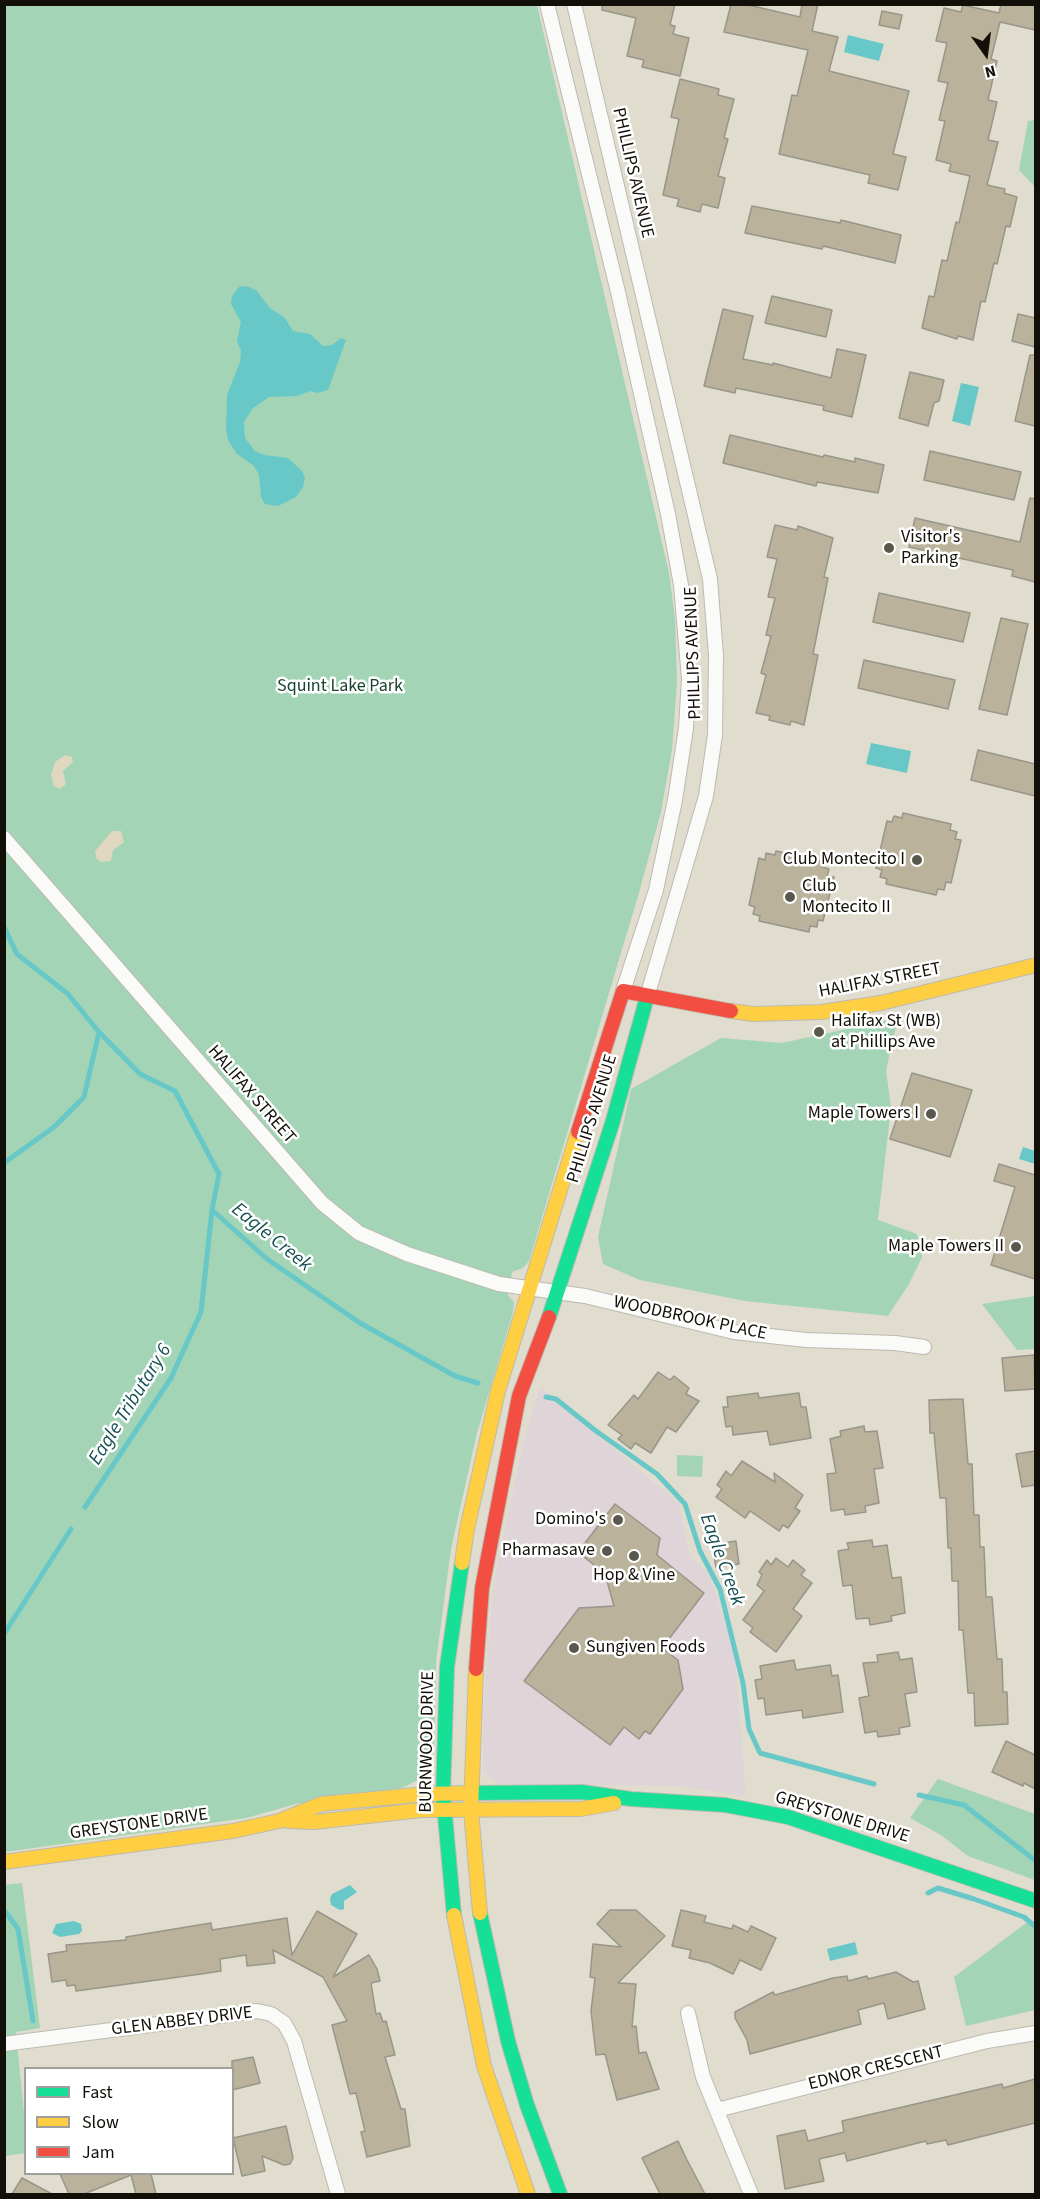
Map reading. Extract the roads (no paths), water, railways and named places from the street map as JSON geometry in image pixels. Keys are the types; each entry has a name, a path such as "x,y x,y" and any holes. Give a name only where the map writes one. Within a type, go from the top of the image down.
{"street":[{"name":"PHILLIPS AVENUE","path":"530,1288 656,890 675,801 686,728 688,668 681,585 668,514 618,292 547,4"},
{"name":"PHILLIPS AVENUE","path":"559,1293 612,1124 706,796 715,735 715,644 710,579 574,4"},
{"name":"HALIFAX STREET","path":"4,838 322,1203 359,1233 407,1254 500,1284 530,1288"},
{"name":"HALIFAX STREET","path":"623,991 754,1014 821,1012 880,1003 1035,965"},
{"name":"WOODBROOK PLACE","path":"530,1288 585,1296 734,1332 806,1340 894,1343 924,1347"},
{"name":"BURNWOOD DRIVE","path":"528,2194 496,2105 474,2026 451,1900 443,1794 447,1667 458,1582 496,1401 530,1288"},
{"path":"559,1293 519,1396 487,1556 477,1654 471,1810 478,1905 498,2001 527,2105 560,2194"},
{"name":"GREYSTONE DRIVE","path":"4,1862 233,1831 279,1821 321,1804 443,1794 582,1792 631,1799 725,1805 788,1817 1035,1901"},
{"name":"GREYSTONE DRIVE","path":"279,1821 315,1822 443,1810 581,1809 631,1799"},
{"name":"GLEN ABBEY DRIVE","path":"4,2044 257,2011 270,2014 284,2022 294,2041 338,2194"},
{"path":"688,2013 704,2077 751,2194"},
{"name":"EDNOR CRESCENT","path":"717,2110 987,2041 1035,2033"}],"water":[{"path":"848,35 884,44 879,61 844,52"},
{"path":"246,286 256,290 270,308 285,318 293,331 310,334 323,346 332,345 341,338 346,340 328,390 317,393 311,391 297,396 269,397 253,408 244,422 245,438 255,451 264,455 288,458 302,471 305,478 303,487 296,497 278,506 265,504 261,497 259,475 254,466 236,453 228,440 226,429 227,395 240,362 241,351 237,341 241,322 231,304 232,296 239,287"},
{"path":"961,383 979,387 970,426 952,421"},
{"path":"871,743 911,751 907,773 866,764"},
{"path":"1023,1147 1035,1151 1035,1164 1019,1159"},
{"path":"350,1885 357,1892 344,1901 344,1909 340,1910 331,1905 332,1894"},
{"path":"74,1921 81,1924 82,1931 79,1934 60,1937 52,1933 56,1924"},
{"path":"855,1942 858,1954 830,1961 827,1949"}],"waterway":[{"name":"Eagle Creek","path":"4,927 17,954 68,994 99,1032 140,1074 175,1091 219,1174 212,1210 201,1312 171,1378 85,1507"},
{"path":"4,1163 54,1127 84,1097 99,1032"},
{"name":"Eagle Creek","path":"212,1210 267,1259 360,1323 455,1376 478,1383"},
{"name":"Eagle Creek","path":"546,1397 556,1399 596,1431 657,1474 685,1504 700,1551 720,1589 743,1683 749,1729 760,1753 874,1784"},
{"name":"Eagle Tributary 6","path":"4,1634 71,1529"},
{"name":"Eagle Creek","path":"919,1795 964,1805 1036,1861"},
{"path":"928,1893 938,1888 974,1899 1024,1917 1036,1927"},
{"name":"Eagle Tributary 6","path":"4,1910 18,1929 33,2021"}],"place":[{"name":"Visitor's Parking","path":"889,548"},
{"name":"Club Montecito I","path":"917,860"},
{"name":"Club Montecito II","path":"790,897"},
{"name":"Halifax St (WB) at Phillips Ave","path":"819,1032"},
{"name":"Maple Towers I","path":"931,1114"},
{"name":"Maple Towers II","path":"1016,1247"},
{"name":"Domino's","path":"618,1520"},
{"name":"Pharmasave","path":"607,1551"},
{"name":"Hop & Vine","path":"634,1556"},
{"name":"Sungiven Foods","path":"574,1648"}],"park label":[{"name":"Squint Lake Park","path":"340,687"}]}
